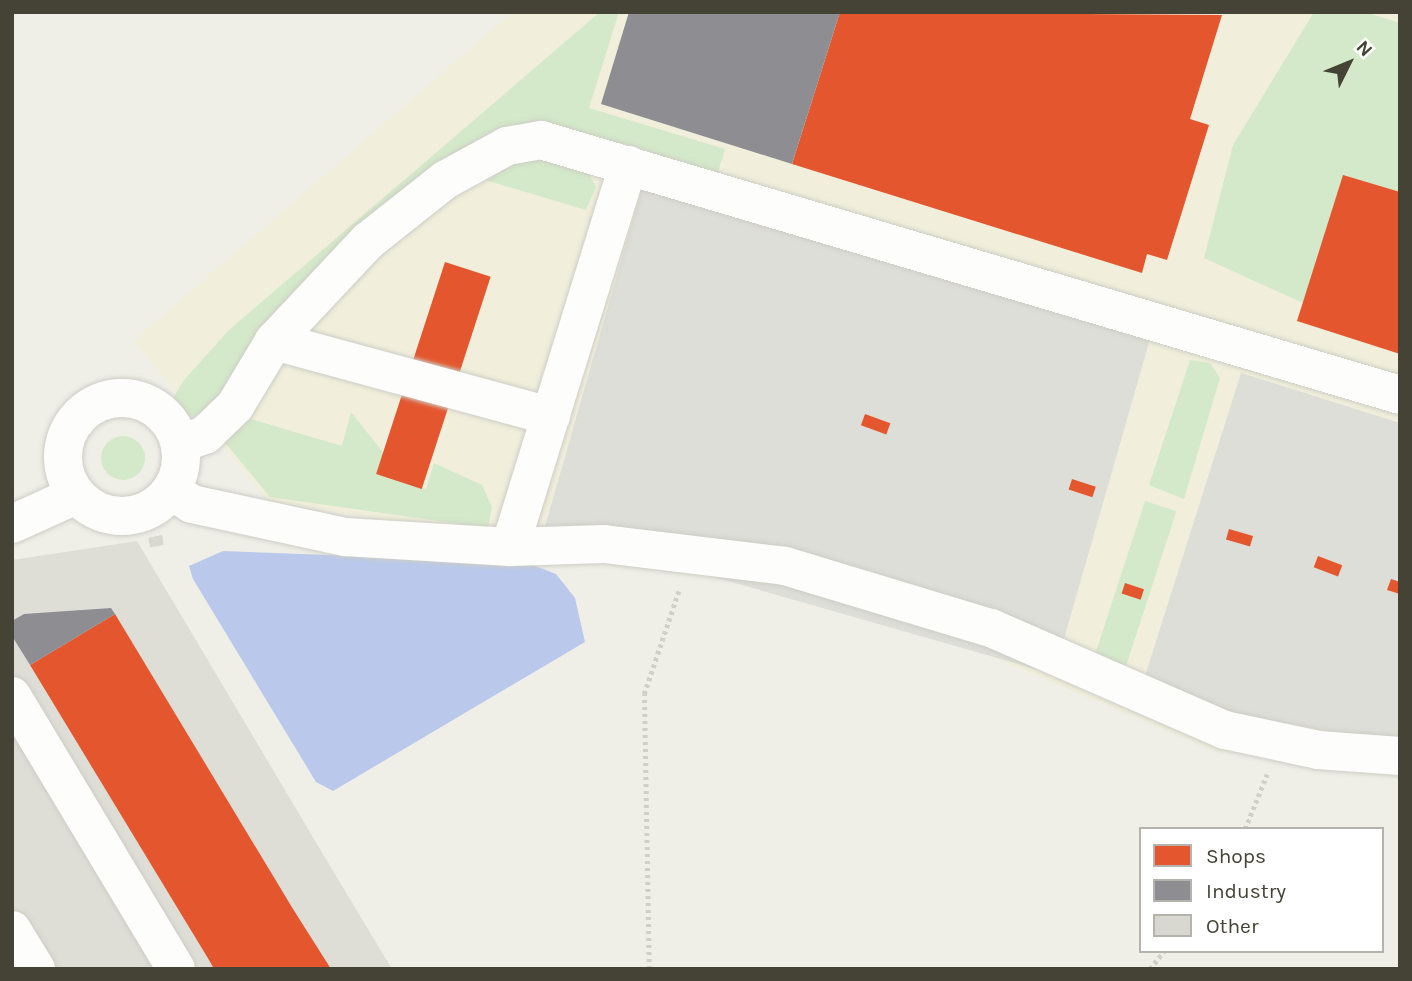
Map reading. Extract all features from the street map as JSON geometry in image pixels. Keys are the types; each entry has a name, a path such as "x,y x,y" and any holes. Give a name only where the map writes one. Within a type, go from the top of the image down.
{"street":[{"path":"180,444 205,435 235,406 274,341 368,241 445,180 507,146 541,140 1400,395"},
{"path":"510,547 628,165"},
{"path":"274,341 551,416"},
{"path":"103,400 143,402 160,411 180,444 171,490 157,505 118,517 76,495 62,465 63,445 71,426 103,400"},
{"path":"171,490 192,503 345,537 510,547 604,544 785,566 875,589 991,628 1224,730 1318,750 1400,756"},
{"path":"12,524 76,495"},
{"path":"12,696 176,969"},
{"path":"12,930 36,969"}],"path":[{"path":"649,969 644,694 693,554"},
{"path":"1246,827 1269,769"},
{"path":"1150,969 1162,953"}],"shaded area":[{"path":"512,12 1400,12 1400,773 1213,750 904,620 656,565 268,501 133,341"},
{"path":"642,188 1151,334 1054,674 544,528"},
{"path":"1241,373 1400,423 1400,736 1356,736 1233,714 1144,679"},
{"path":"137,541 392,969 12,969 12,560"}],"green space":[{"path":"600,12 619,12 589,108 725,149 716,179 572,133 438,169 213,412 186,417 177,410 171,401 184,380 229,330"},
{"path":"1314,12 1365,12 1400,23 1400,192 1303,303 1204,258 1233,145"},
{"path":"568,155 584,165 596,187 586,210 468,175 519,158"},
{"path":"1190,360 1210,363 1220,378 1184,499 1149,485"},
{"path":"351,412 386,456 381,475 426,489 434,463 482,485 492,507 488,528 270,497 222,439 251,419 342,446"},
{"path":"123,436 138,443 145,458 138,473 123,480 108,473 101,458 108,443"},
{"path":"1145,501 1176,511 1123,675 1092,665"}],"water":[{"path":"223,551 525,562 556,574 575,598 585,642 333,791 316,782 193,579 189,566"}],"building: Shops":[{"path":"840,12 1222,15 1190,119 1209,125 1167,260 1147,254 1142,273 792,164"},
{"path":"1343,175 1400,192 1400,354 1297,321"},
{"path":"445,262 491,277 422,489 376,474"},
{"path":"865,414 890,423 886,435 861,425"},
{"path":"1072,479 1096,487 1092,497 1069,489"},
{"path":"1229,529 1253,536 1250,546 1226,540"},
{"path":"1318,556 1342,565 1338,577 1314,567"},
{"path":"1391,579 1400,582 1400,594 1387,590"},
{"path":"1125,583 1144,589 1141,600 1122,593"},
{"path":"115,614 331,969 214,969 30,665"}],"building: Industry":[{"path":"629,12 840,12 792,164 601,104"},
{"path":"111,608 115,614 30,665 12,636 12,621 24,614"}],"building: Other":[{"path":"162,535 164,545 150,547 148,538"}]}
